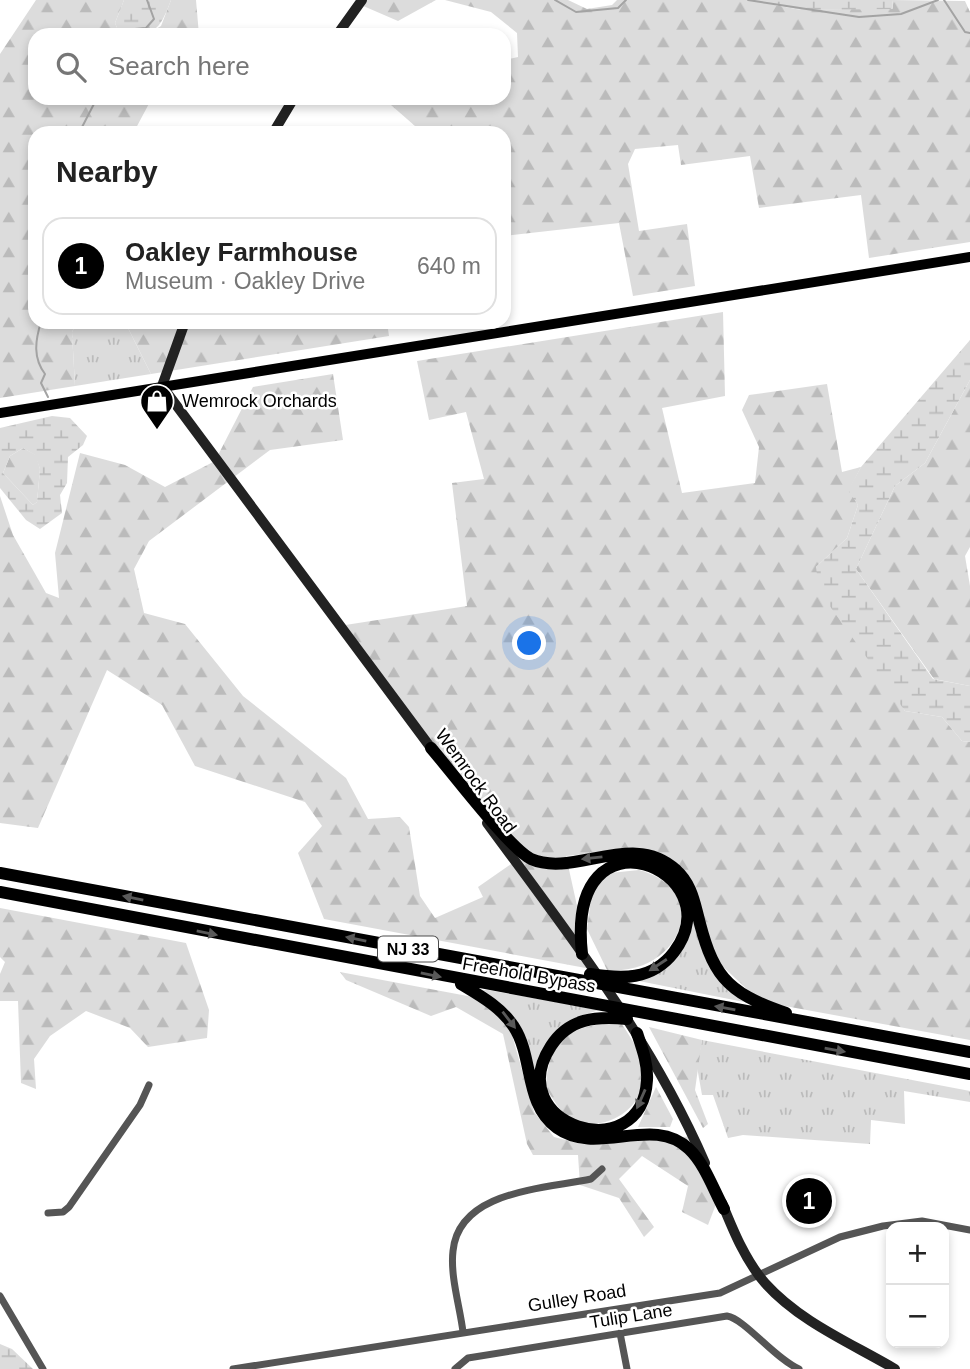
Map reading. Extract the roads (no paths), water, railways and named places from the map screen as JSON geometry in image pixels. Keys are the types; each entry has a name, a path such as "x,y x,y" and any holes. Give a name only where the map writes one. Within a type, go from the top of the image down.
{"highway":[{"path":"431,748 511,842 528,857 549,862 639,854 671,866 690,889 708,954 722,977 758,1003 816,1023"},
{"path":"475,962 623,979 649,972 673,954 685,928 686,906 672,880 658,869 640,864 620,865 601,874 583,900 580,932 584,957"},
{"name":"Freehold Bypass","path":"0,873 970,1052"},
{"name":"Freehold Bypass","path":"0,892 455,980 970,1074"},
{"path":"455,980 493,1004 515,1028 536,1099 546,1118 557,1128 589,1140 657,1135 680,1142 694,1155 724,1209"},
{"path":"635,1029 646,1065 647,1083 640,1104 630,1116 612,1128 593,1131 573,1126 557,1116 544,1095 542,1066 560,1035 588,1018 625,1018 789,1041"}],"main road":[{"path":"0,413 970,257"}],"street":[{"path":"342,28 362,0"},
{"path":"277,126 290,105"},
{"path":"162,386 182,329"},
{"name":"Wemrock Road","path":"162,386 431,748 635,1029 683,1111 724,1209 741,1245 761,1277"},
{"path":"48,1213 63,1212 69,1207 140,1105 149,1085"},
{"path":"463,1332 452,1253 456,1235 468,1216 503,1197 591,1179 602,1169"},
{"name":"Gulley Road","path":"233,1369 731,1290 840,1237 883,1226 922,1221 970,1230"},
{"path":"761,1277 804,1316 895,1369"},
{"path":"0,1296 43,1369"},
{"name":"Tulip Lane","path":"455,1369 468,1358 733,1317 769,1351 799,1369"},
{"path":"620,1333 626,1369"}],"waterway":[{"path":"146,28 154,19 147,0"},
{"path":"555,0 576,12 618,8 626,0"},
{"path":"748,0 859,17 901,14 938,0"},
{"path":"944,0 965,32 970,33"},
{"path":"83,126 93,105"},
{"path":"39,329 36,349 38,362 45,374 41,383 48,397"}],"place":[{"name":"Wemrock Orchards","path":"157,431"},
{"name":"Oakley Farmhouse","path":"809,1201"}]}
